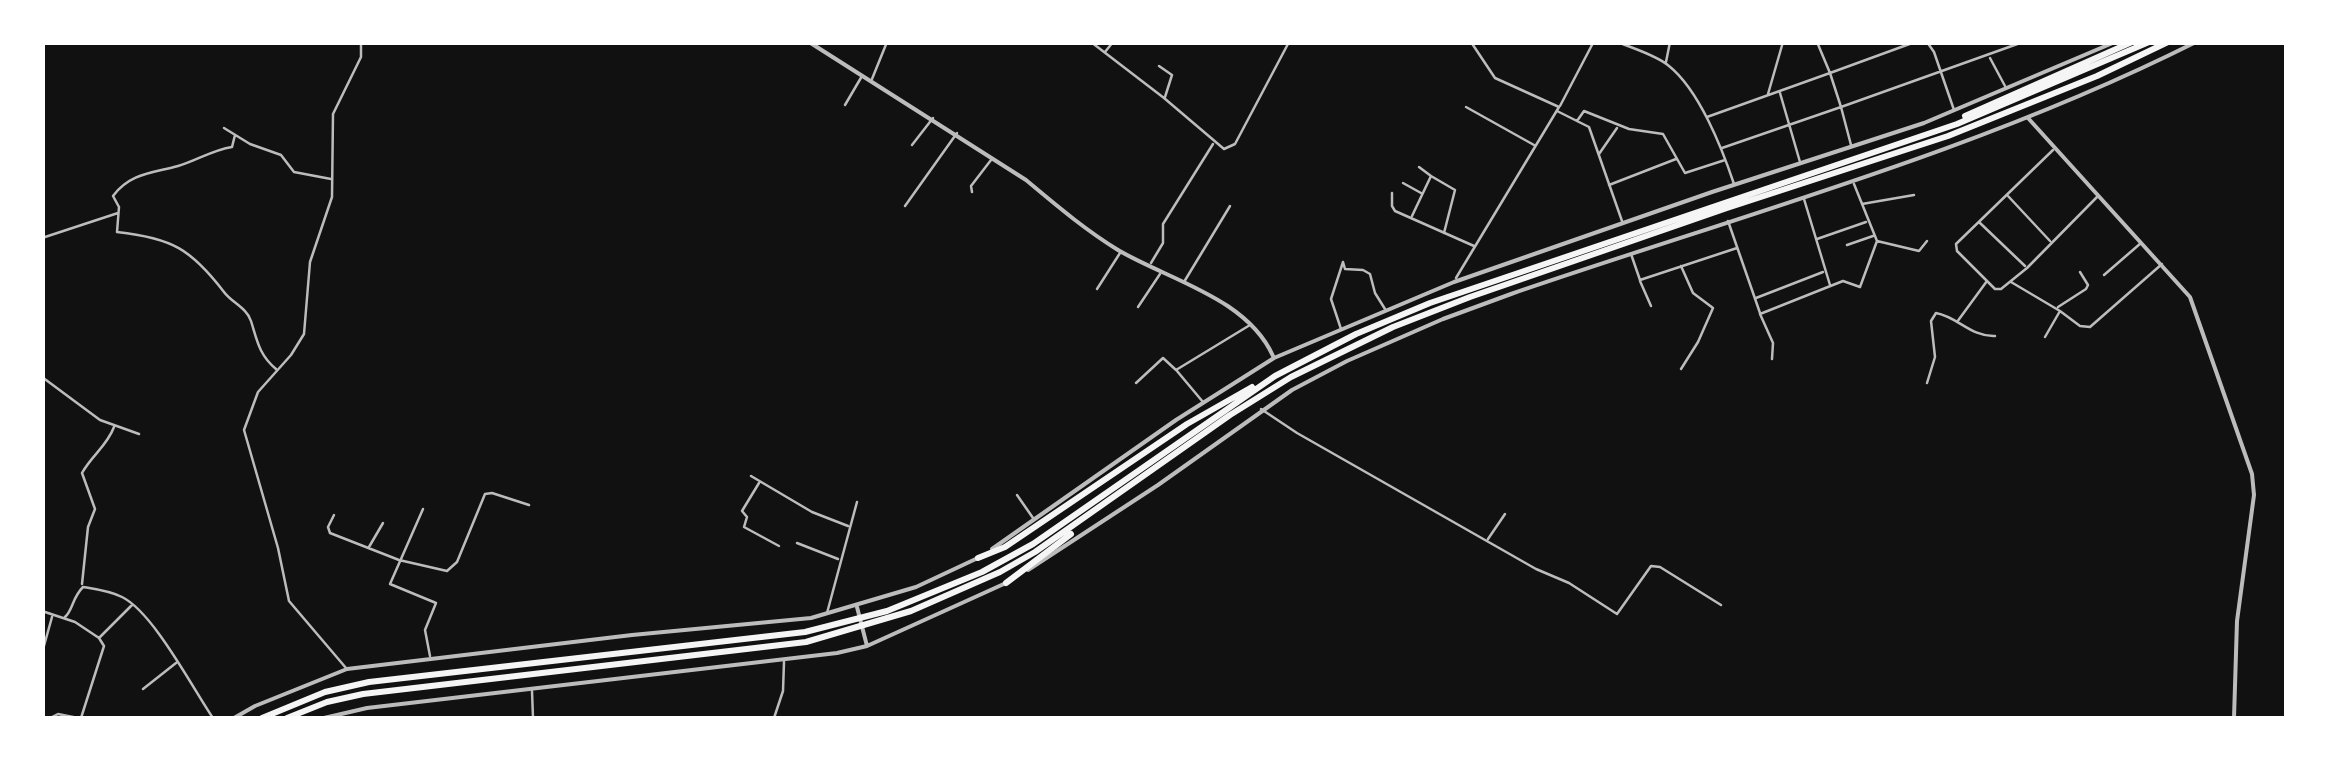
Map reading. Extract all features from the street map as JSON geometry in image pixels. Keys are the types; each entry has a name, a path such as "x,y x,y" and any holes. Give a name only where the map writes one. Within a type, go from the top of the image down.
{"highway":[{"path":"1956,124 1973,112 2132,42"},
{"path":"978,558 1005,547 1225,400 1356,334 1430,303 1956,124 2149,42"},
{"path":"1006,583 1230,414 1291,377 1392,327 1727,208 1948,136 2098,76 2168,42"},
{"path":"262,718 325,692 369,682 805,632 923,598 999,568 1275,376"},
{"path":"287,718 363,694 806,642 859,628 912,611 999,568 1115,498"}],"street":[{"path":"347,669 289,602 278,548 245,439 245,421 258,392 298,345 306,326 310,262 332,197 334,114 360,57 361,42"},
{"path":"809,42 1026,180 1058,209 1121,252 1252,324 1274,358"},
{"path":"871,80 887,42"},
{"path":"1090,42 1224,149 1236,144 1289,42"},
{"path":"1104,53 1113,42"},
{"path":"1471,42 1495,78 1589,128 1623,222"},
{"path":"1618,42 1666,64 1706,118 1722,148 1734,184"},
{"path":"1666,64 1670,42"},
{"path":"1767,96 1783,42"},
{"path":"1817,42 1851,147"},
{"path":"1887,42 1890,52"},
{"path":"1706,118 1915,42"},
{"path":"1927,42 1954,111"},
{"path":"1722,148 2023,42"},
{"path":"234,718 347,669 789,621 916,587 978,558 1274,358 1454,282 1954,111 2115,42"},
{"path":"324,718 367,708 784,660 867,646 1006,583 1149,491 1262,409 1328,370 1442,319 1630,253 1854,183 2028,118 2196,42"},
{"path":"1454,282 1594,43"},
{"path":"1989,56 2006,89"},
{"path":"1160,66 1172,77 1164,98"},
{"path":"845,105 862,76"},
{"path":"1779,91 1800,164"},
{"path":"1466,108 1536,146"},
{"path":"1577,121 1584,111 1618,125 1663,134 1687,173 1726,160"},
{"path":"912,145 933,118"},
{"path":"2028,118 2193,302 2253,479 2238,621 2234,718"},
{"path":"1598,156 1618,125"},
{"path":"224,128 281,155 294,172 331,179"},
{"path":"905,206 957,134"},
{"path":"234,136 232,147 126,182 113,196 120,212 118,232 171,243 213,274 225,294 249,316 254,340 264,358 277,370"},
{"path":"1149,266 1163,243 1163,224 1214,143"},
{"path":"2054,149 1955,247 1987,282 1998,289 2010,282 2098,196"},
{"path":"972,192 972,186 993,158"},
{"path":"1608,186 1677,159"},
{"path":"1418,167 1455,190 1444,232"},
{"path":"1412,218 1431,176"},
{"path":"1402,183 1422,194"},
{"path":"1854,183 1877,240 1919,251 1927,240"},
{"path":"1392,193 1394,210 1476,246"},
{"path":"1860,204 1914,195"},
{"path":"2007,195 2052,243"},
{"path":"1804,199 1831,286"},
{"path":"1184,284 1230,206"},
{"path":"42,238 120,212"},
{"path":"1728,221 1773,343 1772,359"},
{"path":"1816,240 1867,222"},
{"path":"1980,222 2026,268"},
{"path":"1847,245 1873,236"},
{"path":"1760,314 1843,282 1862,285 1877,240"},
{"path":"2104,275 2142,242"},
{"path":"1640,280 1737,248"},
{"path":"1097,289 1121,252"},
{"path":"1630,253 1651,306"},
{"path":"1341,329 1331,299 1343,262 1344,269 1369,272 1375,293 1386,310"},
{"path":"1680,264 1693,293 1713,307 1681,368"},
{"path":"2010,282 2080,326 2090,326 2162,264"},
{"path":"1755,298 1825,271"},
{"path":"2045,338 2058,310 2086,289 2080,272"},
{"path":"1138,307 1160,273"},
{"path":"1956,324 1987,282"},
{"path":"1927,383 1935,352 1932,318 1941,313 1978,336 1995,336"},
{"path":"1176,370 1252,324"},
{"path":"1136,383 1164,358 1204,402"},
{"path":"42,378 114,427 139,434"},
{"path":"1262,409 1618,614 1651,566 1660,567 1721,605"},
{"path":"65,617 70,613 72,598 82,587 88,526 95,509 82,473 92,456 109,442 114,427"},
{"path":"751,476 812,512 849,527"},
{"path":"760,482 742,511 747,517 744,527 778,546"},
{"path":"334,515 329,532 399,560 440,570 451,569 458,562 484,494 492,492 529,505"},
{"path":"1017,495 1034,519"},
{"path":"826,614 856,502"},
{"path":"422,510 390,586 436,603 424,630 431,658"},
{"path":"1487,540 1505,514"},
{"path":"368,549 383,523"},
{"path":"797,543 840,559"},
{"path":"82,587 116,594 133,604 149,621 213,718"},
{"path":"98,638 133,604"},
{"path":"856,606 867,646"},
{"path":"42,611 65,617 104,646 79,718 58,714 50,718"},
{"path":"42,653 53,615"},
{"path":"774,718 783,691 784,660"},
{"path":"143,689 176,663"},
{"path":"532,690 533,718"}]}
